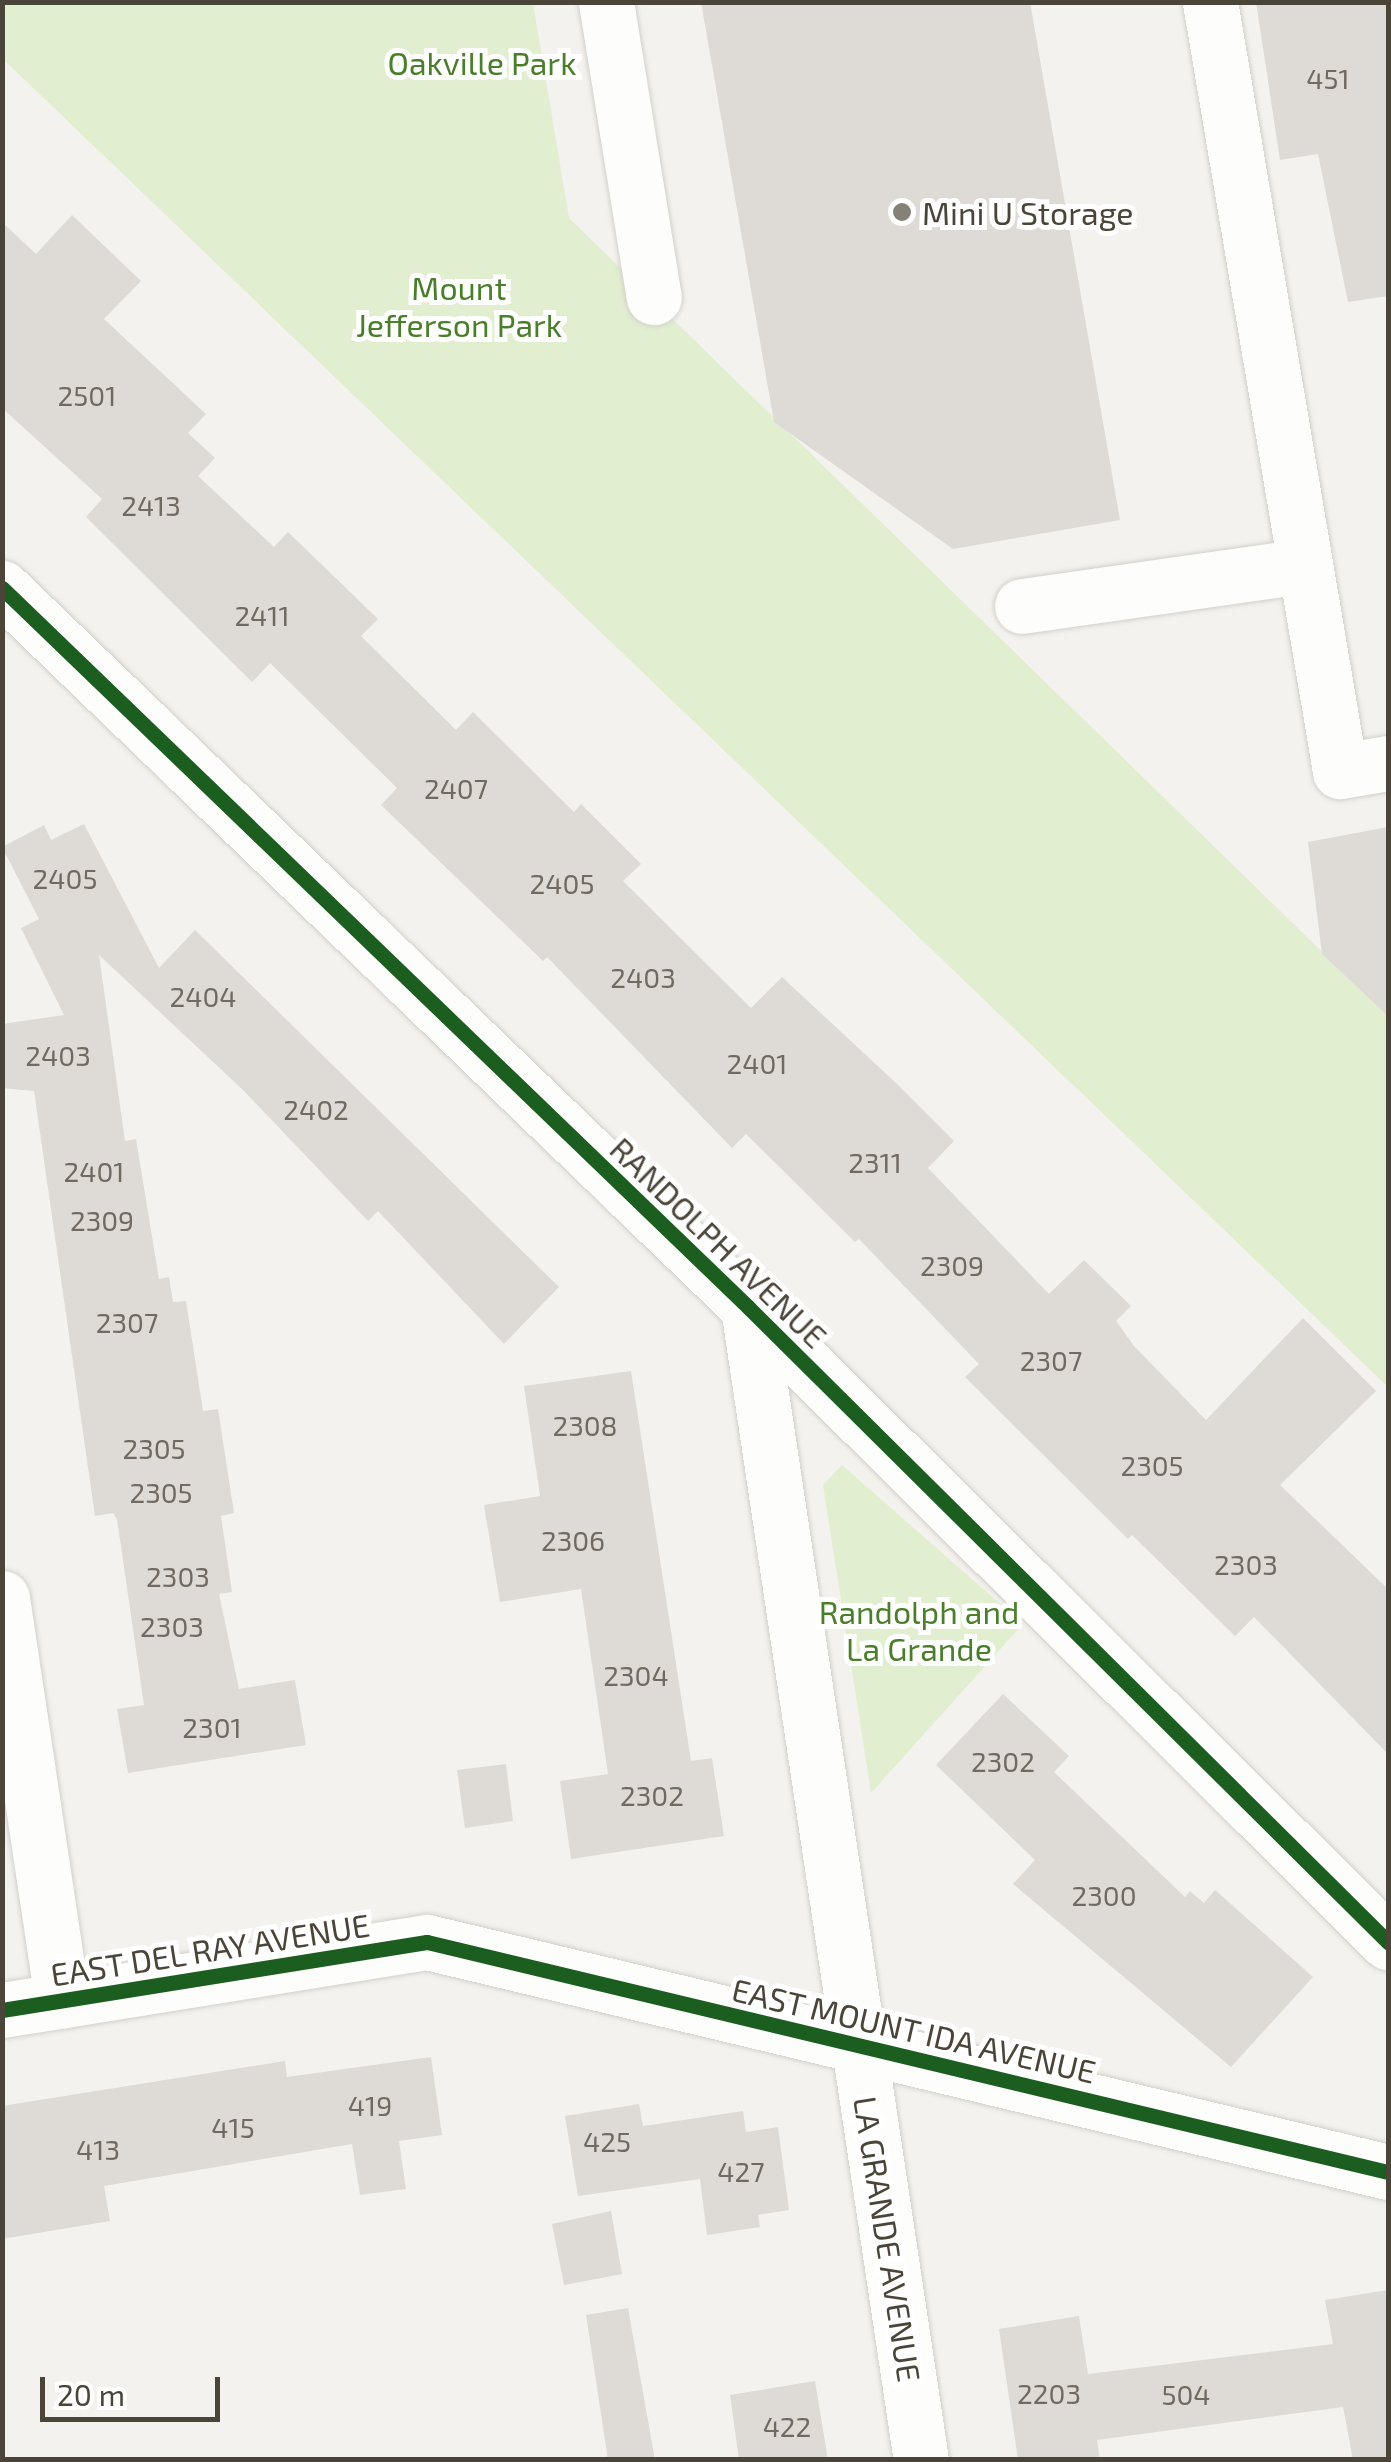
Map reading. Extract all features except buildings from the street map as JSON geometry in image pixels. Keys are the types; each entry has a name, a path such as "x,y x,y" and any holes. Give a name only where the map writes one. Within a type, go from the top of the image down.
{"street":[{"path":"606,2 654,297"},
{"path":"1210,2 1302,566 1364,767"},
{"path":"1022,606 1302,566"},
{"name":"RANDOLPH AVENUE","path":"2,588 748,1307 1388,1942"},
{"name":"LA GRANDE AVENUE","path":"748,1307 921,2460"},
{"path":"2,1598 62,2001"},
{"name":"EAST MOUNT IDA AVENUE","path":"427,1942 1388,2172"},
{"name":"EAST DEL RAY AVENUE","path":"2,2010 427,1942"}],"green space":[{"name":"Mount Jefferson Park","path":"2,3 533,3 569,218 1388,1016 1388,1387 3,59"},
{"name":"Randolph and La Grande","path":"842,1465 1023,1624 871,1793 823,1485"}],"cycle path":[{"path":"2,588 748,1307 1388,1942"},
{"path":"2,2010 427,1942 1388,2172"}],"place":[{"name":"Mini U Storage","path":"902,212"}],"park label":[{"name":"Oakville Park","path":"482,62"}]}
